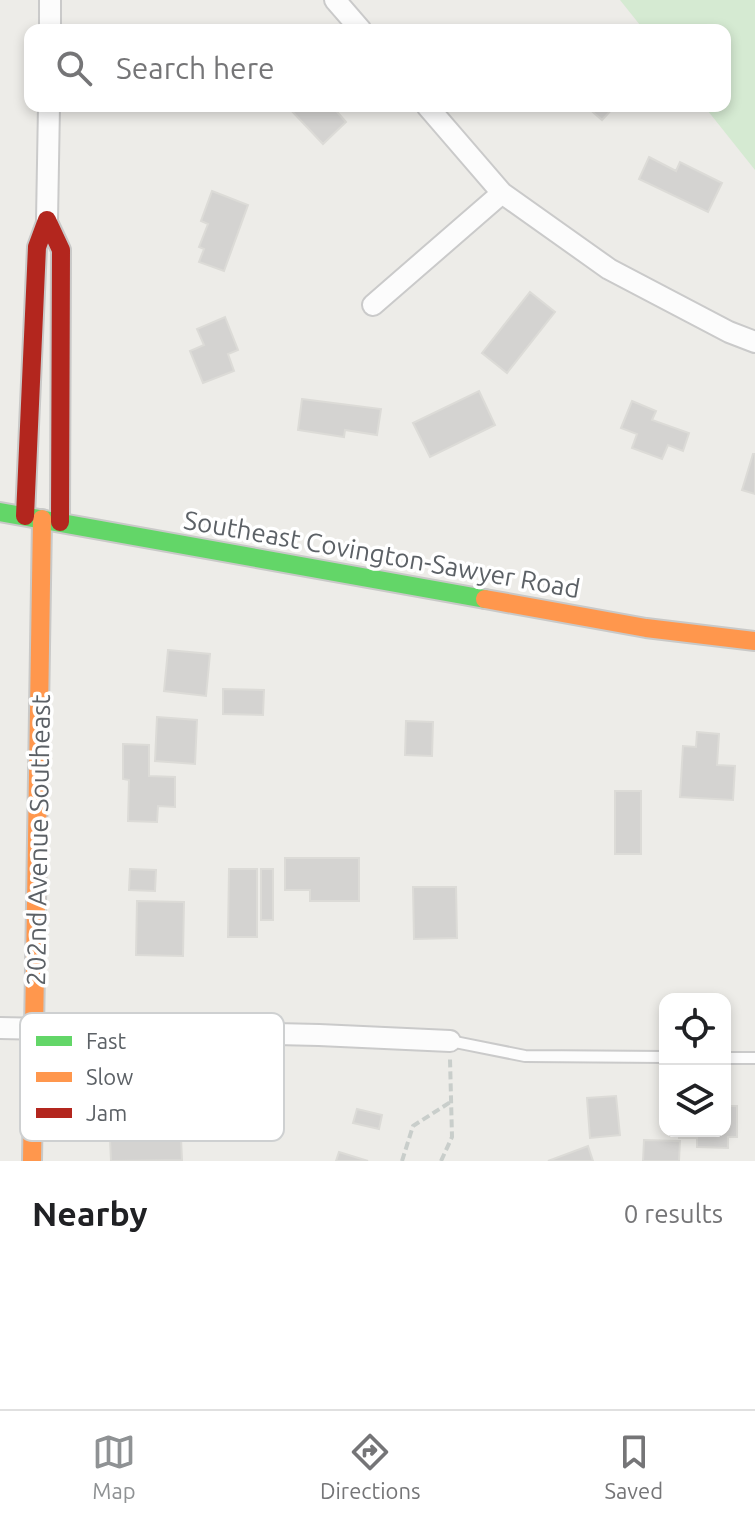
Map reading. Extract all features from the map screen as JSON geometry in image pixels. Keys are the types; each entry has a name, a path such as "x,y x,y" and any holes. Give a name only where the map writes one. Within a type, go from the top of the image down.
{"street":[{"path":"50,0 50,24"},
{"path":"335,0 356,24"},
{"name":"202nd Avenue Southeast","path":"35,1013 42,519 37,247 47,220 49,112"},
{"path":"432,112 502,193 609,269 729,332 755,342"},
{"path":"373,305 502,193"},
{"name":"202nd Avenue Southeast","path":"42,519 61,250 47,220"},
{"name":"Southeast Covington-Sawyer Road","path":"0,512 646,628 755,641"},
{"path":"284,1034 450,1041"},
{"name":"202nd Avenue Southeast","path":"32,1141 32,1161"}],"lane":[{"path":"450,1041 525,1056 659,1057"},
{"path":"731,1058 755,1058"}],"path":[{"path":"441,1161 452,1137 450,1041"},
{"path":"402,1161 413,1126 452,1101"}],"green space":[{"path":"620,0 755,0 755,170 709,112 731,112 731,24 639,24"}],"building":[{"path":"293,112 337,112 346,122 323,144"},
{"path":"593,112 609,112 602,120"},
{"path":"649,157 676,171 680,162 722,183 708,212 639,179"},
{"path":"212,191 248,205 224,271 199,262 204,249 199,247 208,224 201,221"},
{"path":"530,292 555,312 507,373 482,353"},
{"path":"225,317 238,350 228,354 234,371 203,383 190,351 204,345 197,329"},
{"path":"479,391 495,425 430,457 413,423"},
{"path":"302,399 381,409 377,435 345,430 344,437 298,430"},
{"path":"632,401 656,411 652,420 689,433 683,451 668,445 662,459 632,448 637,434 621,428"},
{"path":"755,454 755,494 742,490"},
{"path":"168,650 210,654 206,696 164,691"},
{"path":"223,689 264,690 263,715 223,714"},
{"path":"157,717 197,720 195,764 155,761"},
{"path":"406,721 433,722 432,756 405,755"},
{"path":"697,732 719,734 717,765 735,766 733,800 680,797 683,746 696,747"},
{"path":"123,744 149,745 149,776 175,777 175,807 158,806 157,822 128,821 129,780 123,779"},
{"path":"615,791 641,791 641,854 615,854"},
{"path":"285,858 359,858 359,901 310,901 310,890 285,890"},
{"path":"130,869 156,870 155,891 129,890"},
{"path":"229,869 257,869 257,937 228,937"},
{"path":"261,869 273,869 273,920 261,920"},
{"path":"413,887 456,887 457,938 414,939"},
{"path":"137,901 184,902 183,956 136,955"},
{"path":"616,1096 620,1135 590,1138 587,1098"},
{"path":"731,1106 737,1106 737,1137 731,1137"},
{"path":"357,1109 382,1115 379,1129 353,1123"},
{"path":"728,1137 728,1148 697,1147 697,1138 679,1138"},
{"path":"644,1140 680,1141 679,1161 643,1161"},
{"path":"110,1141 181,1141 182,1160 111,1161"},
{"path":"588,1146 593,1161 548,1161"},
{"path":"339,1152 368,1161 336,1161"}],"traffic: fast":[{"path":"0,512 485,599"}],"traffic: slow":[{"path":"34,1013 42,519"},
{"path":"485,599 646,628 755,641"},
{"path":"32,1141 32,1161"}],"traffic: jam":[{"path":"25,516 37,247 47,220 61,250 60,522"}]}
